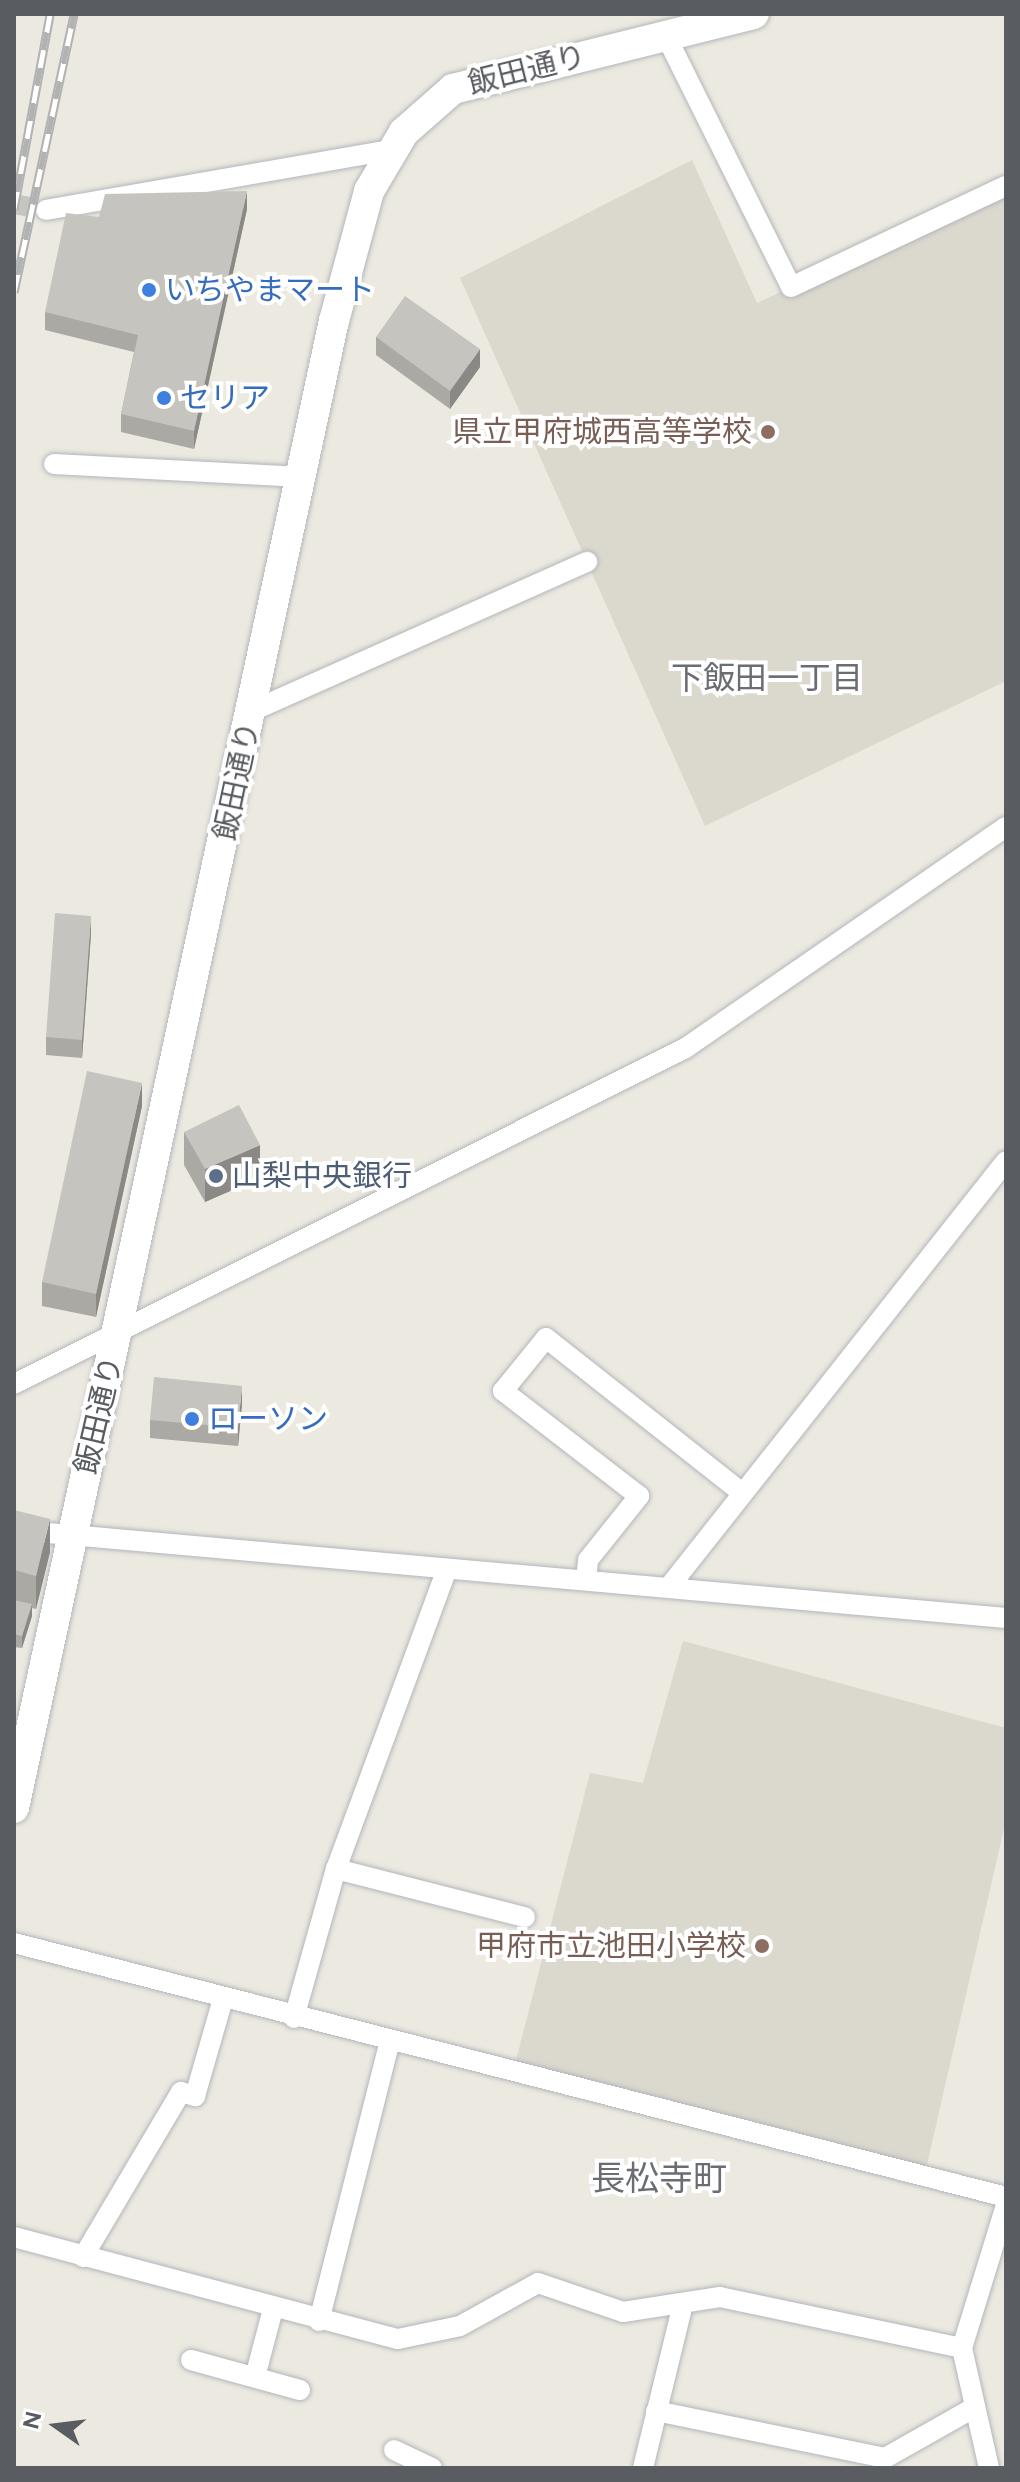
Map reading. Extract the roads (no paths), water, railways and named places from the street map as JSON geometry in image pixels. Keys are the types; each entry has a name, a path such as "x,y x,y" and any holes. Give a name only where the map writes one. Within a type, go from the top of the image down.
{"main road":[{"name":"飯田通り","path":"14,1808 302,477 365,206 390,150 453,89 754,14"}],"street":[{"path":"666,36 791,287 1006,186"},
{"path":"46,210 390,150"},
{"path":"54,464 302,477"},
{"path":"252,711 587,562"},
{"path":"14,1384 684,1049 1006,827"},
{"path":"669,1587 1006,1161"},
{"path":"586,1580 588,1560 639,1496 503,1391 546,1338 742,1493"},
{"path":"14,1530 1006,1618"},
{"path":"294,2018 336,1869 447,1569"},
{"path":"336,1869 525,1917"},
{"path":"14,1943 389,2044 1006,2197"},
{"path":"83,2257 181,2092 195,2096 223,1999"},
{"path":"319,2321 389,2044"},
{"path":"989,2468 970,2410 962,2348 968,2309 1006,2205"},
{"path":"14,2237 273,2309 398,2339 426,2336 538,2283 623,2312 720,2297 962,2348"},
{"path":"643,2468 683,2304"},
{"path":"255,2377 273,2309"},
{"path":"191,2360 300,2390"},
{"path":"656,2411 885,2458 970,2410"},
{"path":"394,2450 432,2468"}],"tunnel":[{"path":"14,204 46,210"}],"railway":[{"path":"14,209 50,14"},
{"path":"14,292 74,14"}],"place":[{"name":"いちやまマート","path":"149,290"},
{"name":"セリア","path":"164,398"},
{"name":"県立甲府城西高等学校","path":"768,432"},
{"name":"山梨中央銀行","path":"216,1176"},
{"name":"ローソン","path":"192,1419"},
{"name":"甲府市立池田小学校","path":"762,1946"}],"district":[{"name":"下飯田一丁目","path":"767,678"},
{"name":"長松寺町","path":"659,2179"}]}
